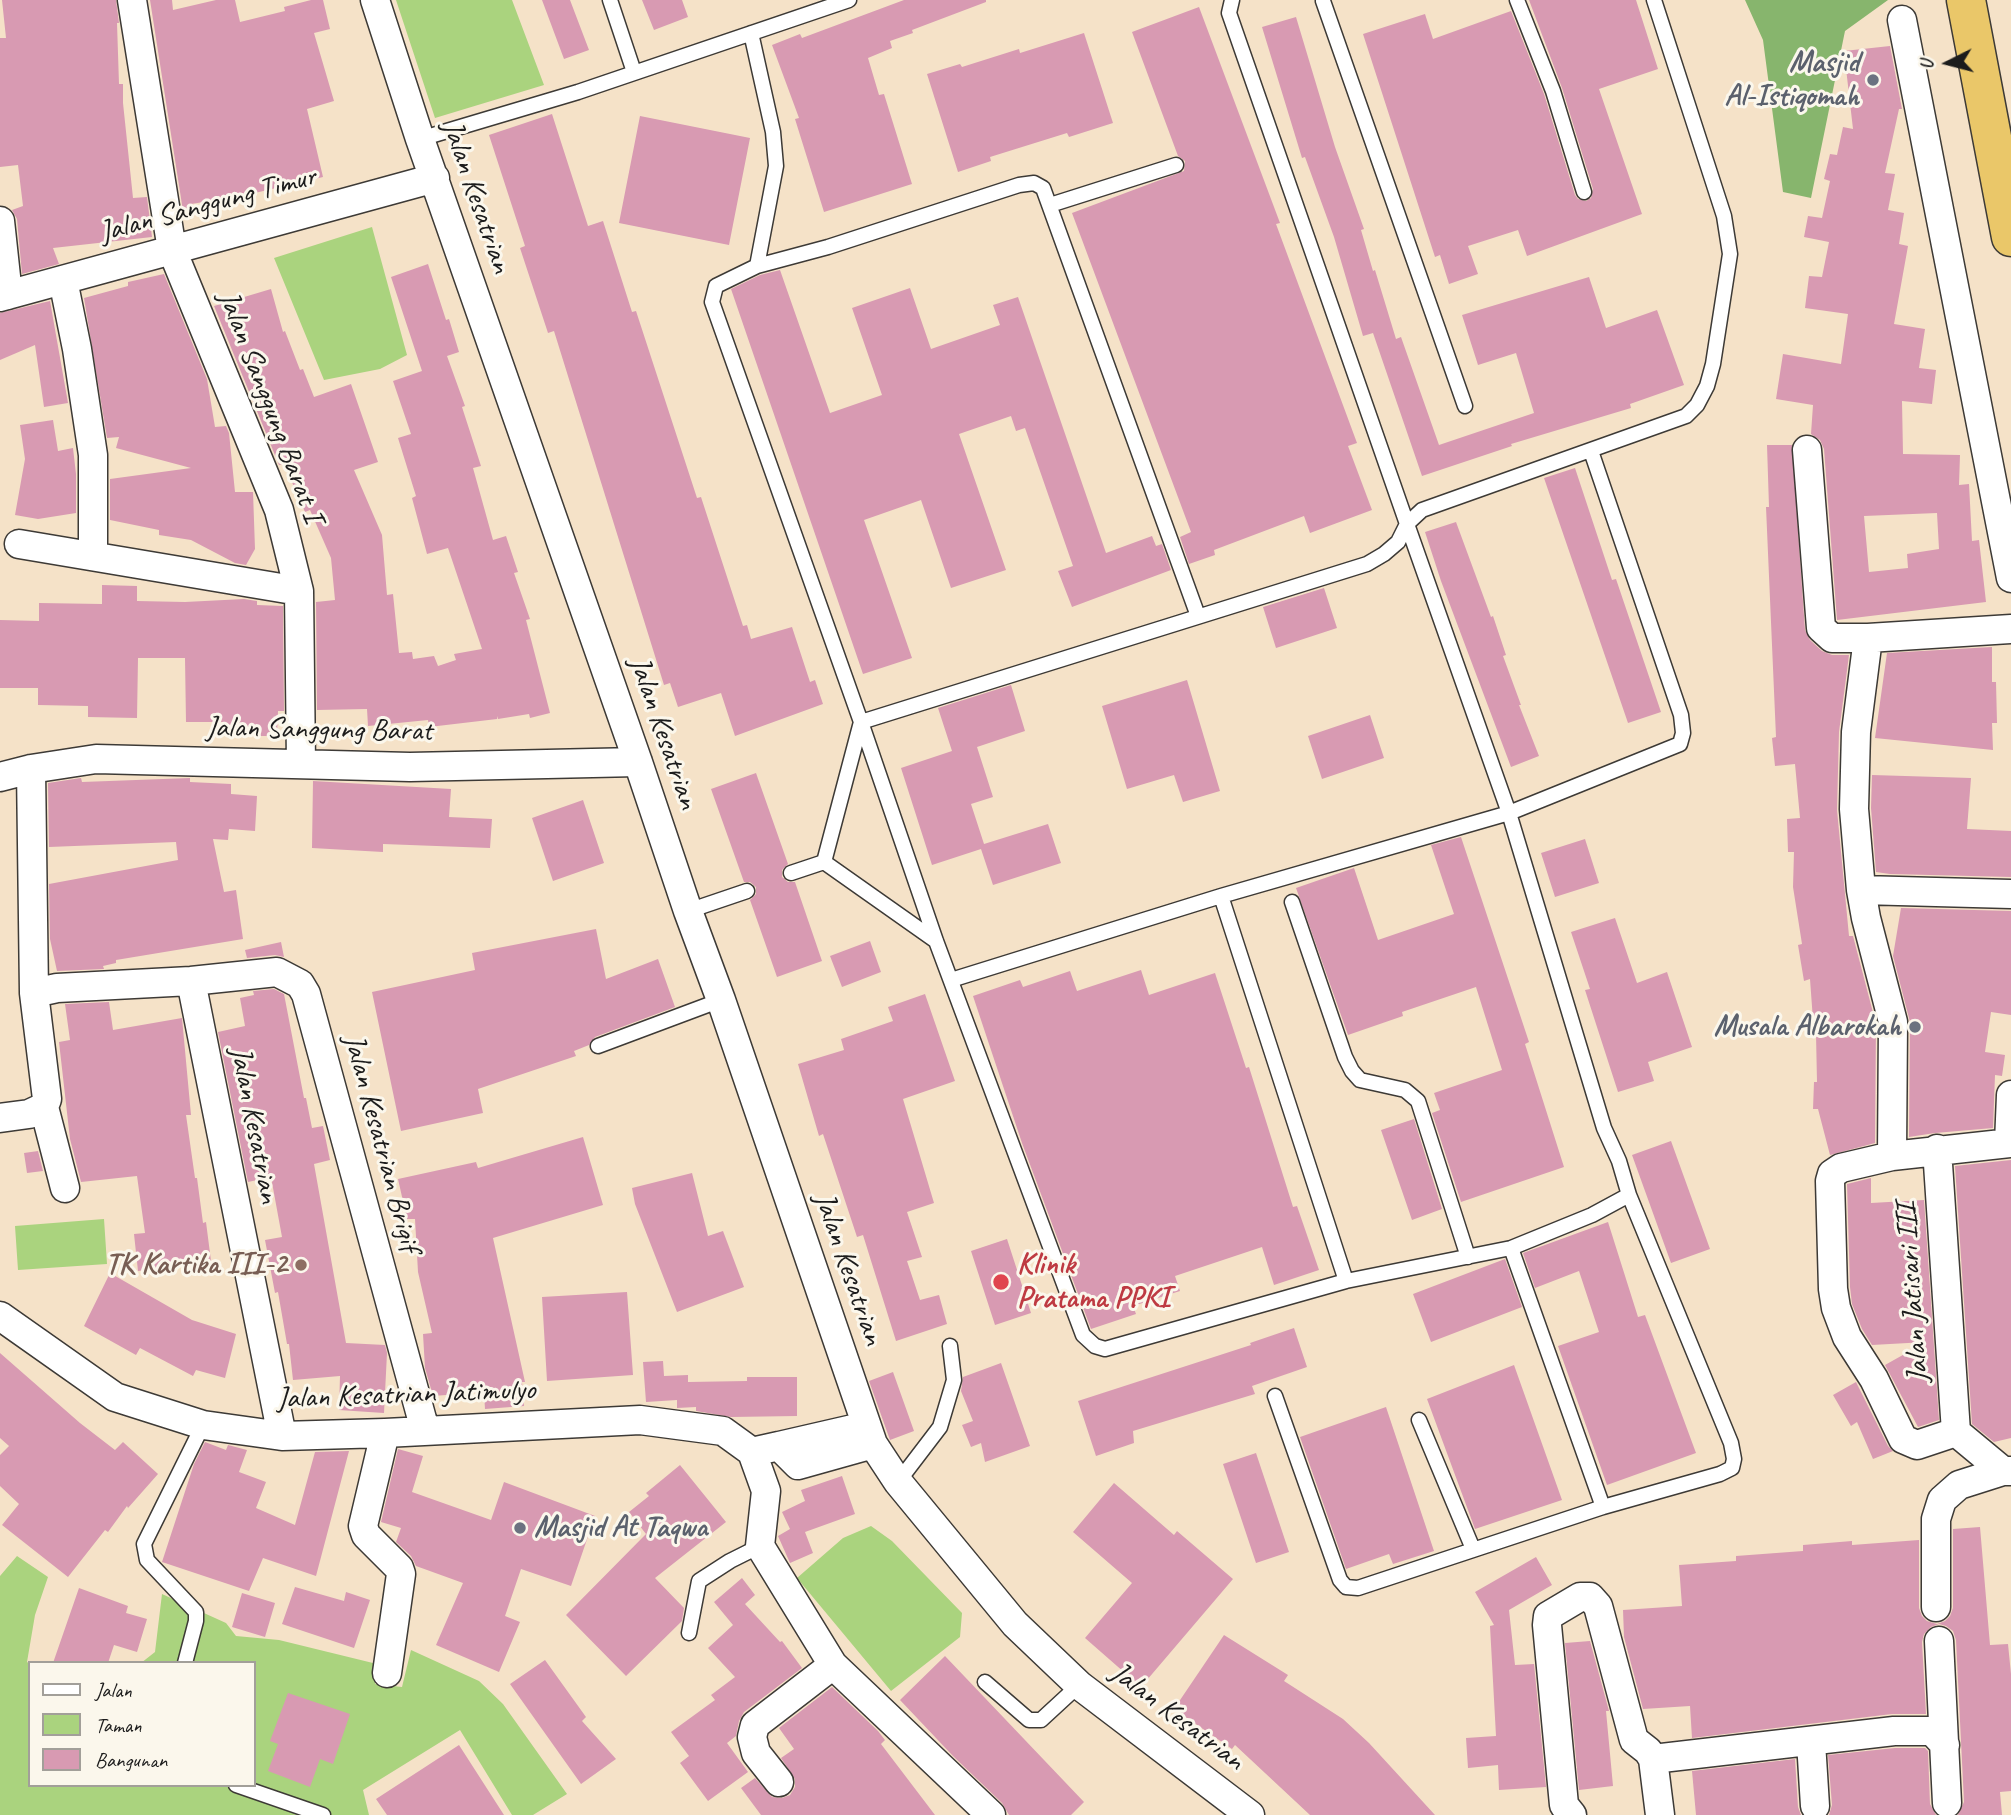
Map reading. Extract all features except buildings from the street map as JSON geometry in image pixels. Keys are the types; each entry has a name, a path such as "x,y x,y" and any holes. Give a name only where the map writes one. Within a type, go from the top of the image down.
{"highway":[{"path":"1966,0 2011,237"}],"street":[{"name":"Jalan Sanggung Barat I","path":"132,0 172,250 279,510 299,591 301,764"},
{"name":"Jalan Kesatrian","path":"375,0 420,139 721,1000 869,1435 898,1482 1015,1624 1079,1685 1250,1815"},
{"path":"1902,20 2011,578"},
{"name":"Jalan Sanggung Timur","path":"4,296 435,177"},
{"path":"0,221 4,296"},
{"path":"63,280 77,349 93,455 93,556"},
{"path":"1807,450 1821,628 1832,638 2011,629"},
{"path":"19,544 299,591"},
{"path":"1868,638 1856,732 1854,809 1861,890 1893,1022 1892,1156"},
{"name":"Jalan Sanggung Barat","path":"0,777 31,769 96,759 410,766 638,762"},
{"path":"31,769 34,993 47,1099 44,1107 65,1188"},
{"path":"1861,890 2011,894"},
{"name":"Jalan Kesatrian Brigif","path":"191,981 277,972 300,984 306,994 425,1430"},
{"name":"Jalan Kesatrian","path":"191,981 282,1436"},
{"path":"34,993 57,988 191,981"},
{"path":"2010,1143 2011,1095"},
{"path":"0,1118 29,1114 44,1107"},
{"name":"Jalan Jatisari III","path":"1937,1149 1956,1432 1917,1445 1903,1439 1874,1379 1847,1338 1836,1308 1833,1289 1832,1174 1841,1168 1892,1156 1937,1149 2010,1143"},
{"name":"Jalan Kesatrian Jatimulyo","path":"0,1316 115,1397 203,1424 282,1436 640,1420 723,1431 777,1454"},
{"path":"1956,1432 2007,1471"},
{"path":"385,1433 363,1526 366,1535 401,1573 387,1674"},
{"path":"777,1454 869,1435"},
{"path":"777,1454 766,1491 760,1546 833,1665 991,1815"},
{"path":"766,1491 777,1454"},
{"path":"1936,1608 1936,1519 1942,1500 1959,1485 2007,1471"},
{"path":"1572,1815 1564,1805 1547,1625 1548,1616 1580,1597 1590,1597 1598,1606 1634,1740 1648,1751 1653,1759 1660,1815"},
{"path":"1939,1641 1947,1802"},
{"path":"779,1782 756,1753 752,1737 755,1726 833,1665"},
{"path":"1653,1759 1894,1731 1927,1730 1936,1734 1945,1745"},
{"path":"1811,1742 1815,1807"}],"lane":[{"path":"610,0 634,72"},
{"path":"420,139 634,72 849,0"},
{"path":"1232,0 1229,13 1509,813 1604,1128 1731,1443 1734,1459 1732,1468 1720,1474 1603,1507 1358,1588 1346,1587 1340,1580 1275,1396"},
{"path":"1325,0 1465,406"},
{"path":"1517,0 1553,91 1584,192"},
{"path":"861,722 1367,564 1398,541 1407,524 1422,510 1686,416 1697,405 1707,386 1713,364 1730,254 1724,216 1654,0"},
{"path":"751,33 773,132 776,166 757,266"},
{"path":"1050,205 1176,165"},
{"path":"1198,616 1043,188 1034,183 1019,185 828,247 757,266 716,286 712,302 936,941 1083,1335 1095,1346 1105,1349 1346,1281 1511,1248 1592,1215 1629,1195"},
{"path":"951,980 1221,896 1509,813 1680,744 1683,733 1681,715 1591,451"},
{"path":"824,862 861,722"},
{"path":"792,873 824,862"},
{"path":"824,862 936,941"},
{"path":"688,911 747,891"},
{"path":"1221,896 1346,1281"},
{"path":"1292,902 1345,1057 1352,1070 1360,1080 1405,1090 1418,1101 1468,1256"},
{"path":"598,1046 721,1000"},
{"path":"1511,1248 1603,1507"},
{"path":"898,1482 940,1427 954,1380 950,1346"},
{"path":"1419,1420 1472,1549"},
{"path":"186,1661 196,1612 147,1560 144,1544 203,1424"},
{"path":"689,1633 699,1581 720,1566 760,1546"},
{"path":"985,1682 1029,1720 1041,1720 1079,1685"},
{"path":"242,1787 323,1815"}],"green space":[{"path":"396,0 512,0 544,85 435,118"},
{"path":"1745,0 1888,0 1845,31 1811,198 1783,192 1763,40"},
{"path":"372,227 407,355 380,369 324,380 274,258"},
{"path":"104,1219 107,1264 18,1270 15,1226"},
{"path":"871,1526 892,1541 962,1613 960,1637 891,1691 797,1578 843,1538"},
{"path":"17,1556 48,1577 35,1615 27,1662 28,1787 256,1787 256,1661 144,1661 155,1652 162,1594 226,1623 236,1636 279,1640 377,1664 375,1684 402,1687 411,1650 479,1681 503,1704 567,1794 533,1815 512,1815 460,1730 363,1790 369,1815 0,1815 0,1576"}],"place":[{"name":"Masjid Al-Istiqomah","path":"1873,80"},
{"name":"Musala Albarokah","path":"1915,1027"},
{"name":"TK Kartika III-2","path":"301,1265"},
{"name":"Klinik Pratama PPKI","path":"1001,1282"},
{"name":"Masjid At Taqwa","path":"520,1528"}]}
